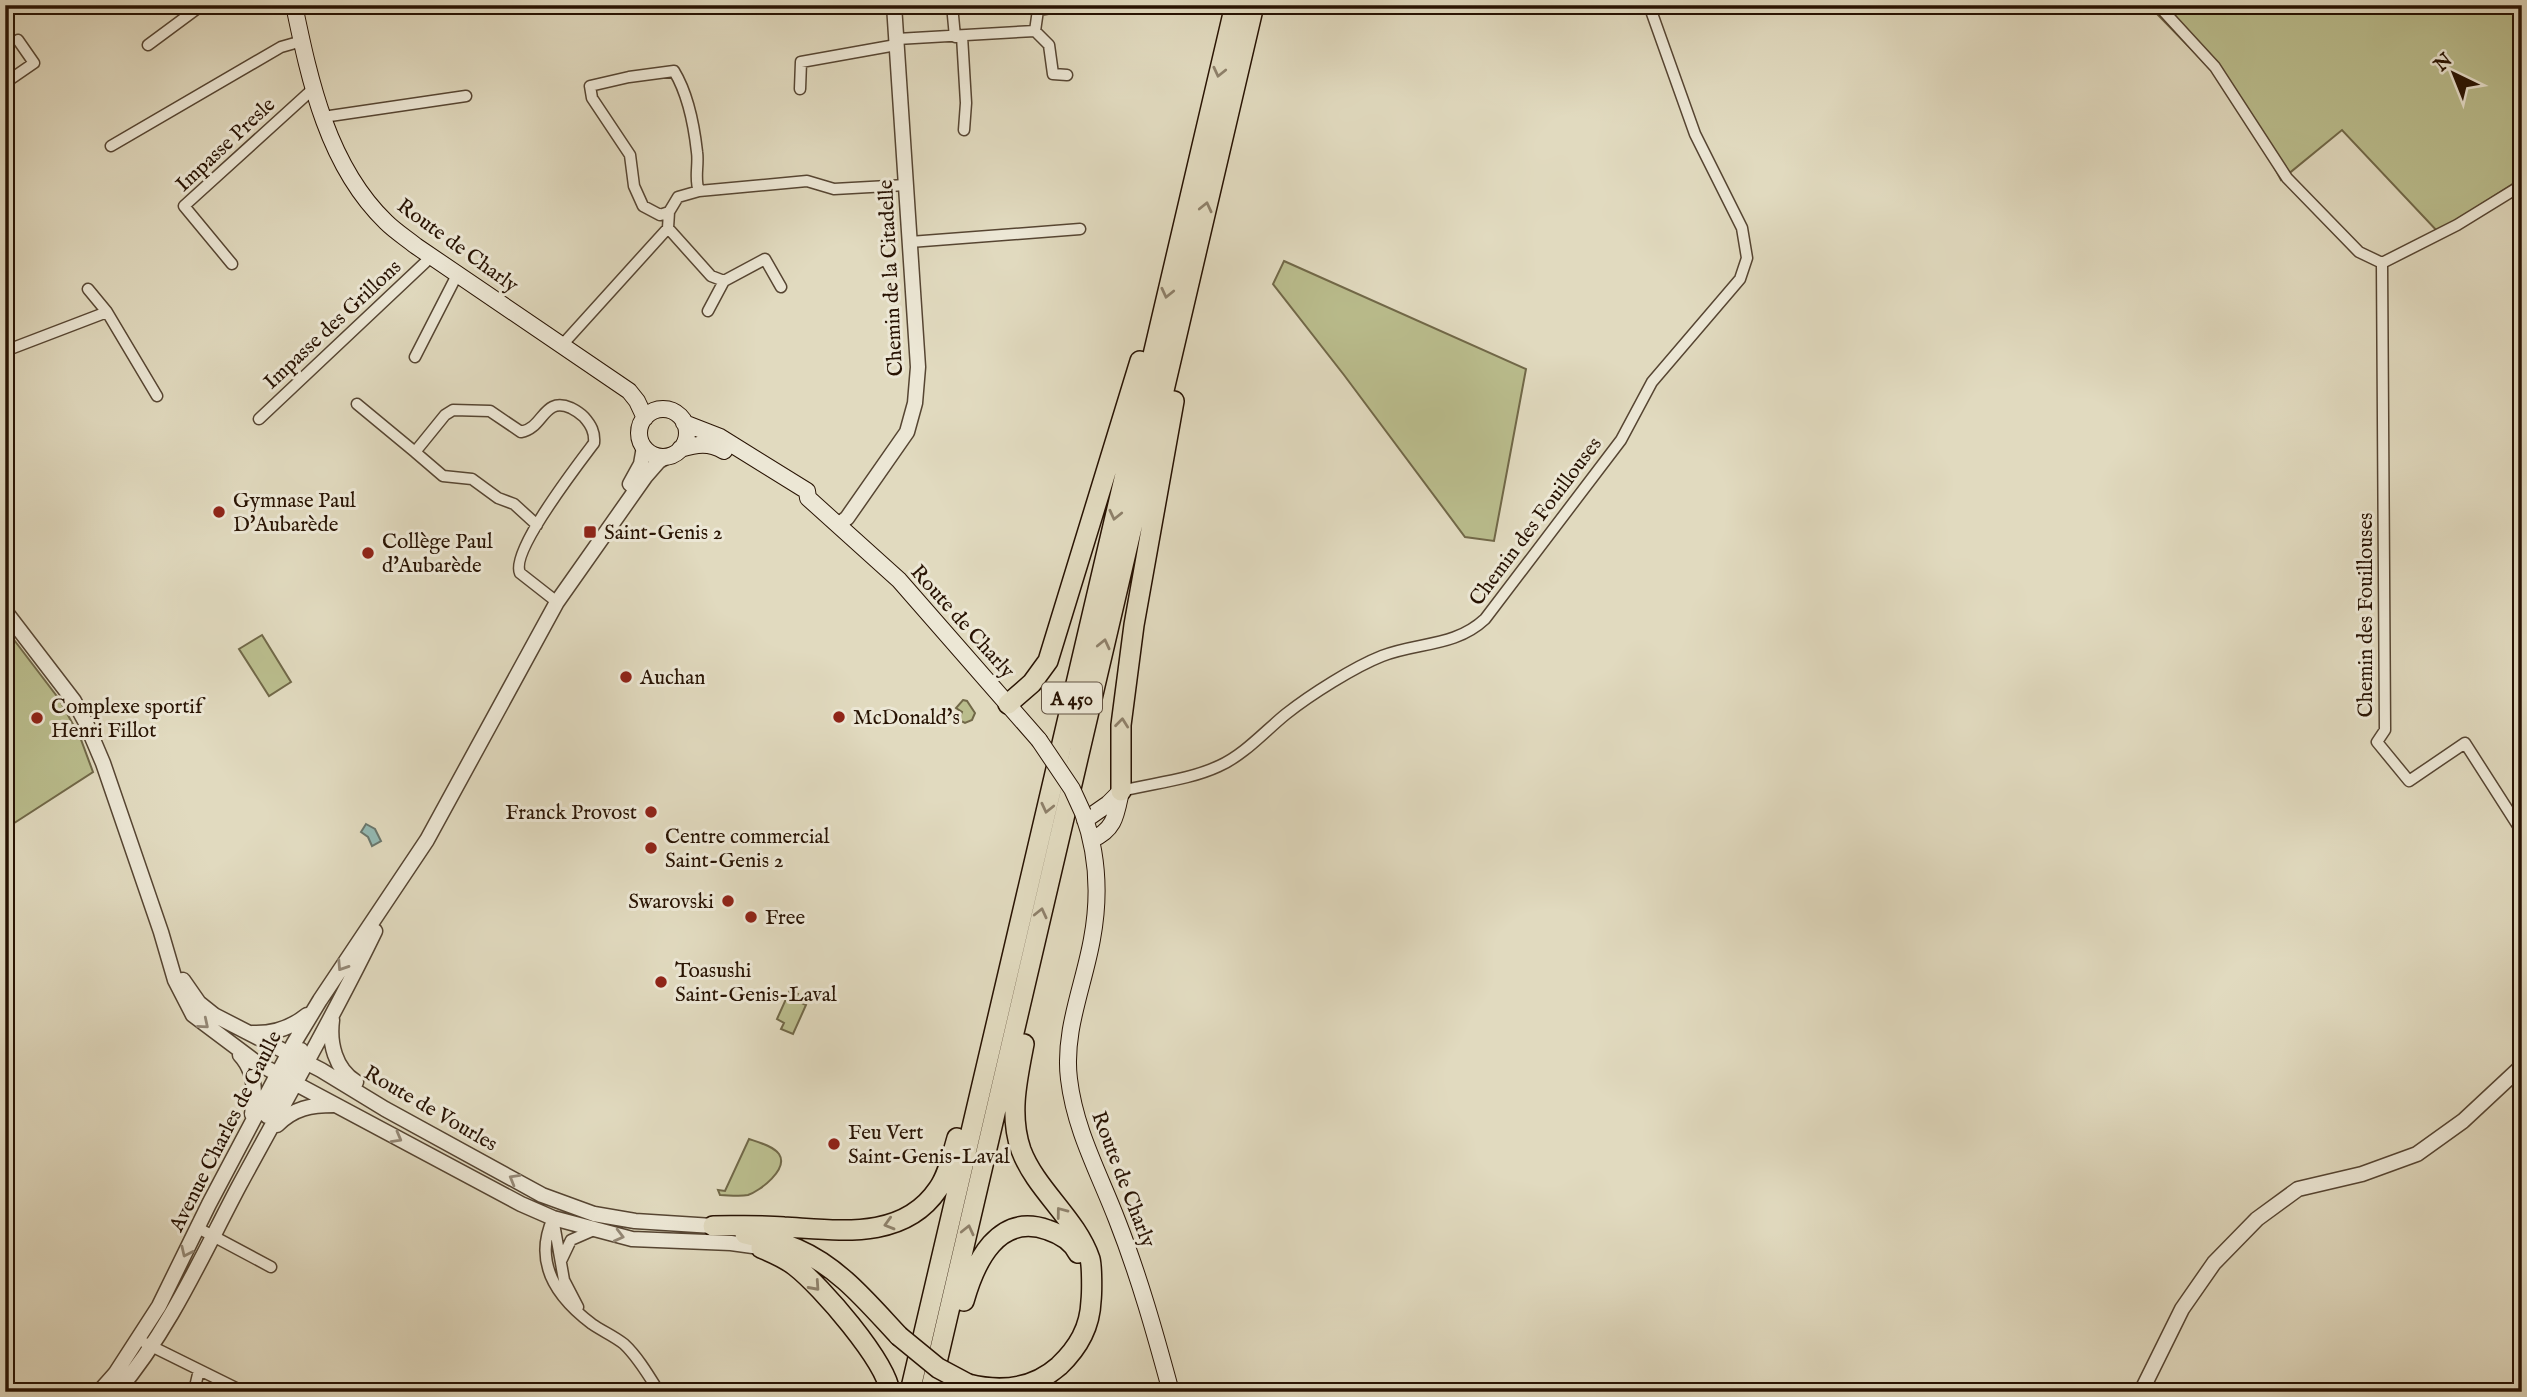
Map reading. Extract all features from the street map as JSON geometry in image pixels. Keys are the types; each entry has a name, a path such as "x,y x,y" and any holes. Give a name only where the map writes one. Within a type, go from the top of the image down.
{"highway":[{"name":"A 450","path":"910,1392 1235,5"},
{"name":"A 450","path":"930,1392 1254,5"},
{"path":"1121,791 1121,725 1134,625 1158,483 1193,314 1185,298"},
{"path":"1008,704 1032,683 1048,662 1148,336 1161,322"},
{"path":"713,1226 818,1260 840,1276 899,1336 938,1368 968,1384 1002,1389 1020,1386 1037,1380 1059,1366 1079,1344 1087,1327 1092,1289 1091,1262 1082,1242 1029,1167 1016,1129 1016,1088 1038,967 1032,951"},
{"path":"713,1226 872,1229 896,1223 913,1214 928,1202 947,1172 983,1039 996,1024"},
{"path":"939,1392 969,1283 977,1264 996,1238 1008,1231 1032,1226 1055,1232 1076,1249 1083,1265 1090,1271"},
{"path":"768,1244 796,1266 874,1353 885,1373 890,1392"}],"main road":[{"name":"Route de Charly","path":"295,5 314,88 329,136 344,166 386,223 629,391 645,418"},
{"name":"Route de Charly","path":"562,344 602,362 635,383 660,410"},
{"path":"660,410 674,412 684,423 686,437 673,453 654,455 644,447 639,433 645,418 660,410"},
{"name":"Route de Charly","path":"684,423 719,437 807,491 808,498 900,580 1040,740 1072,789 1091,840 1097,875 1097,896 1093,939 1071,1026 1069,1078 1080,1133 1141,1284 1171,1392"},
{"name":"Route de Charly","path":"673,453 698,443 716,446 800,499 808,498"},
{"path":"1084,816 1108,804 1121,791"},
{"path":"1091,840 1102,835 1112,825 1121,791"}],"street":[{"path":"148,45 202,5"},
{"name":"Chemin de la Citadelle","path":"839,524 847,518 907,432 915,403 918,367 894,5"},
{"path":"952,5 966,103 964,130"},
{"path":"1035,32 1038,10 1071,5"},
{"name":"Chemin des Fouillouses","path":"1121,791 1220,766 1320,690 1381,656 1450,640 1476,627 1485,619 1622,440 1652,382 1740,279 1747,258 1742,228 1695,134 1649,5"},
{"path":"2158,5 2215,67 2287,178 2359,251 2382,263 2458,225 2522,186"},
{"path":"800,89 801,62 897,42 1035,32 1049,45 1053,74 1067,75"},
{"path":"5,83 34,62 18,40"},
{"path":"111,146 281,47 302,41"},
{"path":"668,212 660,215 643,206 634,186 630,155 592,98 590,86 674,71 684,87 695,140 699,191"},
{"name":"Impasse Presle","path":"232,264 184,206 314,88"},
{"path":"323,117 466,96"},
{"path":"724,281 711,276 668,228 668,212 678,197 699,191 807,181 834,189 906,185"},
{"path":"562,344 668,228"},
{"path":"910,242 1080,229"},
{"name":"Impasse des Grillons","path":"259,419 432,256"},
{"path":"708,311 724,281 765,259 781,287"},
{"name":"Chemin des Fouillouses","path":"2382,263 2385,730 2377,742 2409,781 2465,743 2522,831"},
{"path":"415,357 458,273"},
{"path":"88,289 107,312 157,396"},
{"path":"5,351 107,312"},
{"path":"357,404 443,476 472,479 498,498 514,504 537,525"},
{"path":"415,452 445,415 453,410 490,411 521,432 532,428 552,406 560,404 580,412 593,432 594,443 537,525 519,562 520,573 553,600"},
{"name":"Avenue Charles de Gaulle","path":"320,1000 428,840 553,600 636,476 644,447"},
{"name":"Avenue Charles de Gaulle","path":"553,600 650,471 673,453"},
{"name":"Route de Vourles","path":"5,611 59,680 86,723 103,763 174,980 193,1014 232,1046"},
{"name":"Avenue Charles de Gaulle","path":"99,1392 145,1343 164,1296 250,1126 333,1015 393,892"},
{"name":"Route de Vourles","path":"166,951 199,1003 244,1032 338,1104 552,1218 632,1239 768,1244"},
{"path":"244,1032 267,1033 287,1028 302,1019 320,1000"},
{"path":"252,1163 260,1129 314,1026 320,1000"},
{"path":"333,1015 332,1042 342,1070 367,1089 385,1109"},
{"path":"232,1046 244,1046 293,1069"},
{"path":"232,1046 246,1061 253,1079 254,1102 250,1126"},
{"path":"2141,1392 2182,1309 2214,1263 2257,1219 2298,1189 2361,1174 2417,1154 2463,1121 2522,1066"},
{"name":"Avenue Charles de Gaulle","path":"117,1392 145,1343 189,1282 268,1134 293,1069"},
{"name":"Route de Vourles","path":"293,1069 349,1086 385,1109 542,1195 594,1214 635,1221 713,1226"},
{"path":"268,1134 296,1110 338,1104"},
{"path":"486,1164 489,1178 497,1191"},
{"path":"542,1195 552,1218 564,1280 583,1315"},
{"path":"594,1214 572,1211 552,1218 545,1235 544,1253 556,1288 567,1303 626,1347 659,1392"},
{"path":"198,1228 271,1267"},
{"path":"560,1263 571,1240 594,1230"},
{"path":"145,1343 244,1392"},
{"path":"197,1392 195,1387 199,1370"}],"green space":[{"path":"2158,5 2522,5 2522,178 2438,232 2342,130 2281,180 2235,94 2154,11"},
{"path":"1284,261 1526,369 1494,541 1465,537 1273,284"},
{"name":"Complexe sportif Henri Fillot","path":"5,628 59,699 80,737 93,772 5,829"},
{"path":"262,635 291,682 269,696 239,649"},
{"path":"963,700 967,701 975,713 972,720 965,723 959,720 962,712 956,708"},
{"path":"790,990 798,994 795,1000 806,1005 793,1034 781,1029 784,1023 777,1019"},
{"path":"749,1139 779,1154 781,1160 777,1173 766,1184 748,1195 720,1195 718,1190 725,1191"}],"water":[{"path":"366,824 375,829 381,841 372,846 368,837 361,832"}],"place":[{"name":"Gymnase Paul D'Aubarède","path":"219,512"},
{"name":"Saint-Genis 2","path":"590,532"},
{"name":"Collège Paul d'Aubarède","path":"368,553"},
{"name":"Auchan","path":"626,677"},
{"name":"McDonald's","path":"839,717"},
{"name":"Complexe sportif Henri Fillot","path":"37,718"},
{"name":"Franck Provost","path":"651,812"},
{"name":"Centre commercial Saint-Genis 2","path":"651,848"},
{"name":"Swarovski","path":"728,901"},
{"name":"Free","path":"751,917"},
{"name":"Toasushi Saint-Genis-Laval","path":"661,982"},
{"name":"Feu Vert Saint-Genis-Laval","path":"834,1144"}]}
